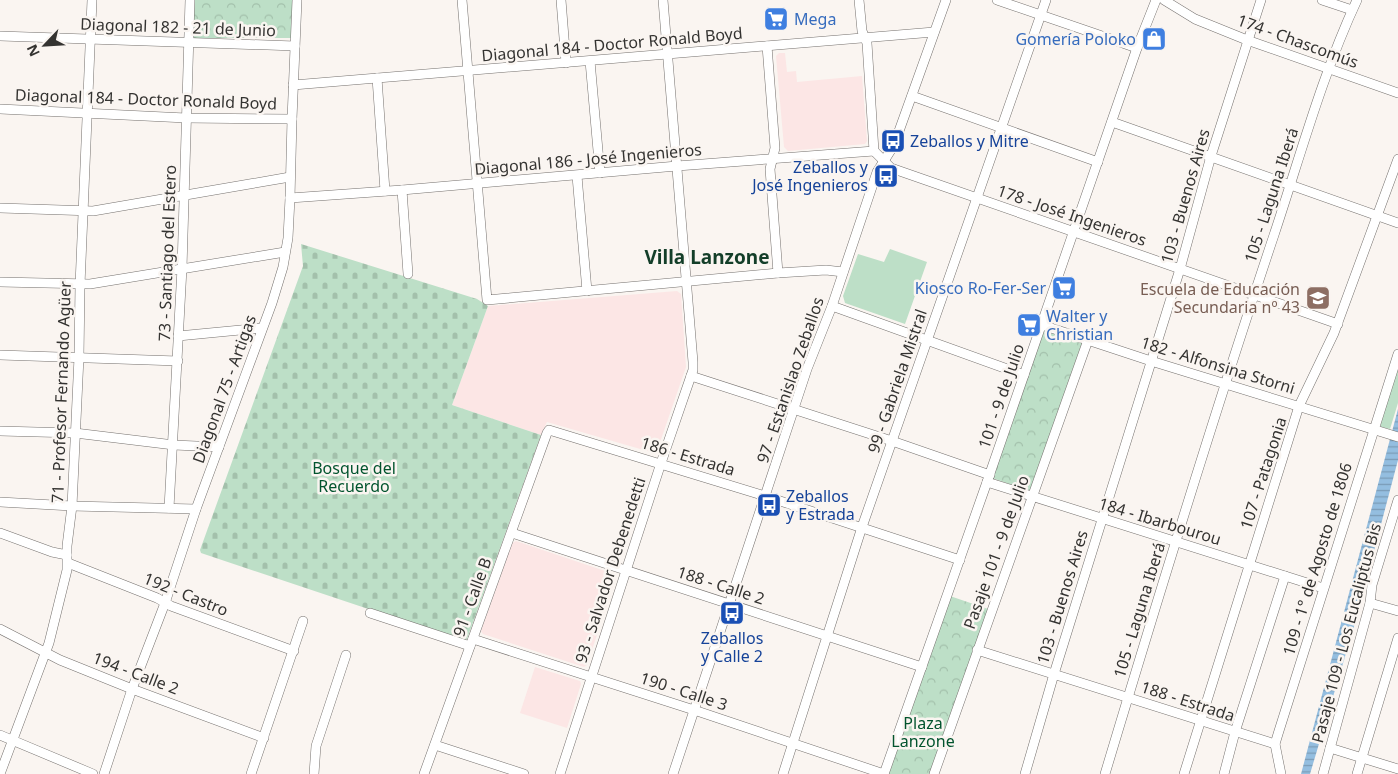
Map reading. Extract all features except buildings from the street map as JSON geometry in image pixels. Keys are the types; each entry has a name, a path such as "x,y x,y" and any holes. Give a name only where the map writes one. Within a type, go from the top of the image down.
{"street":[{"name":"71 - Profesor Fernando Agüer","path":"0,774 46,652 66,576 72,506 79,357 80,285 92,0"},
{"name":"73 - Santiago del Estero","path":"169,508 174,445 182,268 190,0"},
{"name":"Diagonal 75 - Artigas","path":"104,774 132,689 165,603 196,509 275,294 285,252 290,198 297,0"},
{"path":"462,0 487,300 778,273 826,270 843,272"},
{"path":"561,0 566,63"},
{"name":"93 - Salvador Debenedetti","path":"560,774 694,362 663,0"},
{"path":"859,0 862,31 865,38 874,150 883,161"},
{"name":"97 - Estanislao Zeballos","path":"674,774 817,341 832,306 877,172 894,145 946,0"},
{"path":"997,0 1137,48"},
{"name":"99 - Gabriela Mistral","path":"783,774 862,527 1046,0"},
{"name":"101 - 9 de Julio","path":"884,774 989,479 1137,48 1156,0"},
{"name":"174 - Chascomús","path":"1164,0 1195,19 1247,40 1398,92"},
{"name":"103 - Buenos Aires","path":"1025,774 1054,674 1180,269 1211,156 1261,0"},
{"path":"1322,0 1352,10"},
{"name":"105 - Laguna Iberá","path":"1105,774 1254,294 1328,68 1357,0"},
{"name":"Diagonal 184 - Doctor Ronald Boyd","path":"293,85 934,32"},
{"name":"Diagonal 182 - 21 de Junio","path":"0,36 295,46"},
{"path":"767,46 774,148 770,169 778,273"},
{"path":"590,61 600,173"},
{"path":"377,78 385,191"},
{"path":"912,96 1098,162"},
{"name":"Diagonal 184 - Doctor Ronald Boyd","path":"0,109 186,118 292,119"},
{"path":"1112,122 1398,223"},
{"name":"Diagonal 186 - José Ingenieros","path":"290,198 577,176 874,150"},
{"name":"107 - Patagonia","path":"1184,774 1299,406 1338,324 1398,159"},
{"name":"178 - José Ingenieros","path":"883,161 891,168 1338,324"},
{"path":"577,176 587,291"},
{"path":"0,208 84,212 290,177"},
{"path":"402,190 408,274"},
{"path":"0,282 80,285 285,252"},
{"path":"832,306 1024,375"},
{"name":"182 - Alfonsina Storni","path":"1042,325 1151,361 1398,437"},
{"path":"178,336 262,328"},
{"name":"Pasaje 101 - 9 de Julio","path":"934,774 1031,496 1088,340"},
{"name":"109 - 1° de Agosto de 1806","path":"1281,774 1275,744 1398,354"},
{"path":"0,356 178,361"},
{"name":"184 - Ibarbourou","path":"691,376 892,441 1031,496 1323,588"},
{"name":"186 - Estrada","path":"549,430 765,496 960,560"},
{"name":"91 - Calle B","path":"424,774 549,430"},
{"path":"0,431 75,433 174,445 219,447"},
{"name":"Pasaje 109 - Los Eucaliptus Bis","path":"1323,774 1370,603 1372,585 1398,500"},
{"path":"0,502 196,509"},
{"name":"188 - Calle 2","path":"512,532 922,667"},
{"name":"192 - Castro","path":"0,534 52,552 165,603 294,651"},
{"path":"1224,774 1235,732 1285,576"},
{"path":"1370,603 1395,611"},
{"name":"190 - Calle 3","path":"370,613 592,676 884,774"},
{"path":"251,774 303,620"},
{"name":"194 - Calle 2","path":"0,629 46,652 132,689 264,738"},
{"path":"1357,774 1398,638"},
{"name":"188 - Estrada","path":"977,650 1275,744"},
{"path":"314,774 316,746 346,655"},
{"path":"0,735 93,774"},
{"path":"435,745 524,774"},
{"path":"1330,748 1398,769"}],"shaded area":[{"path":"779,53 785,53 787,72 796,71 797,82 862,76 867,141 865,144 788,151 784,147 776,56"},
{"path":"677,291 681,294 686,367 657,451 654,453 547,422 541,435 452,405 488,306"},
{"path":"516,541 614,574 616,577 587,665 584,667 483,634 481,631 512,543"},
{"path":"535,667 580,681 581,684 567,728 520,713"}],"green space":[{"path":"192,0 295,0 294,38 191,38"},
{"name":"Bosque del Recuerdo","path":"301,244 477,299 488,306 452,405 541,435 467,639 464,641 201,553 200,550 303,266"},
{"path":"890,249 927,262 905,324 845,303 843,296 858,254 884,262"},
{"path":"1044,331 1082,343 1030,491 992,478"},
{"path":"1398,368 1398,403 1390,429 1381,427 1380,423"},
{"name":"Plaza Lanzone","path":"947,595 991,610 934,774 884,774"}],"water":[{"path":"1398,409 1398,460 1355,623 1310,774 1301,774"}],"place":[{"name":"Mega","path":"776,19"},
{"name":"Gomería Poloko","path":"1154,39"},
{"name":"Zeballos y Mitre","path":"893,141"},
{"name":"Zeballos y José Ingenieros","path":"886,176"},
{"name":"Kiosco Ro-Fer-Ser","path":"1064,288"},
{"name":"Escuela de Educación Secundaria nº 43","path":"1318,298"},
{"name":"Walter y Christian","path":"1029,325"},
{"name":"Zeballos y Estrada","path":"769,505"},
{"name":"Zeballos y Calle 2","path":"732,613"}],"district":[{"name":"Villa Lanzone","path":"707,257"}]}
